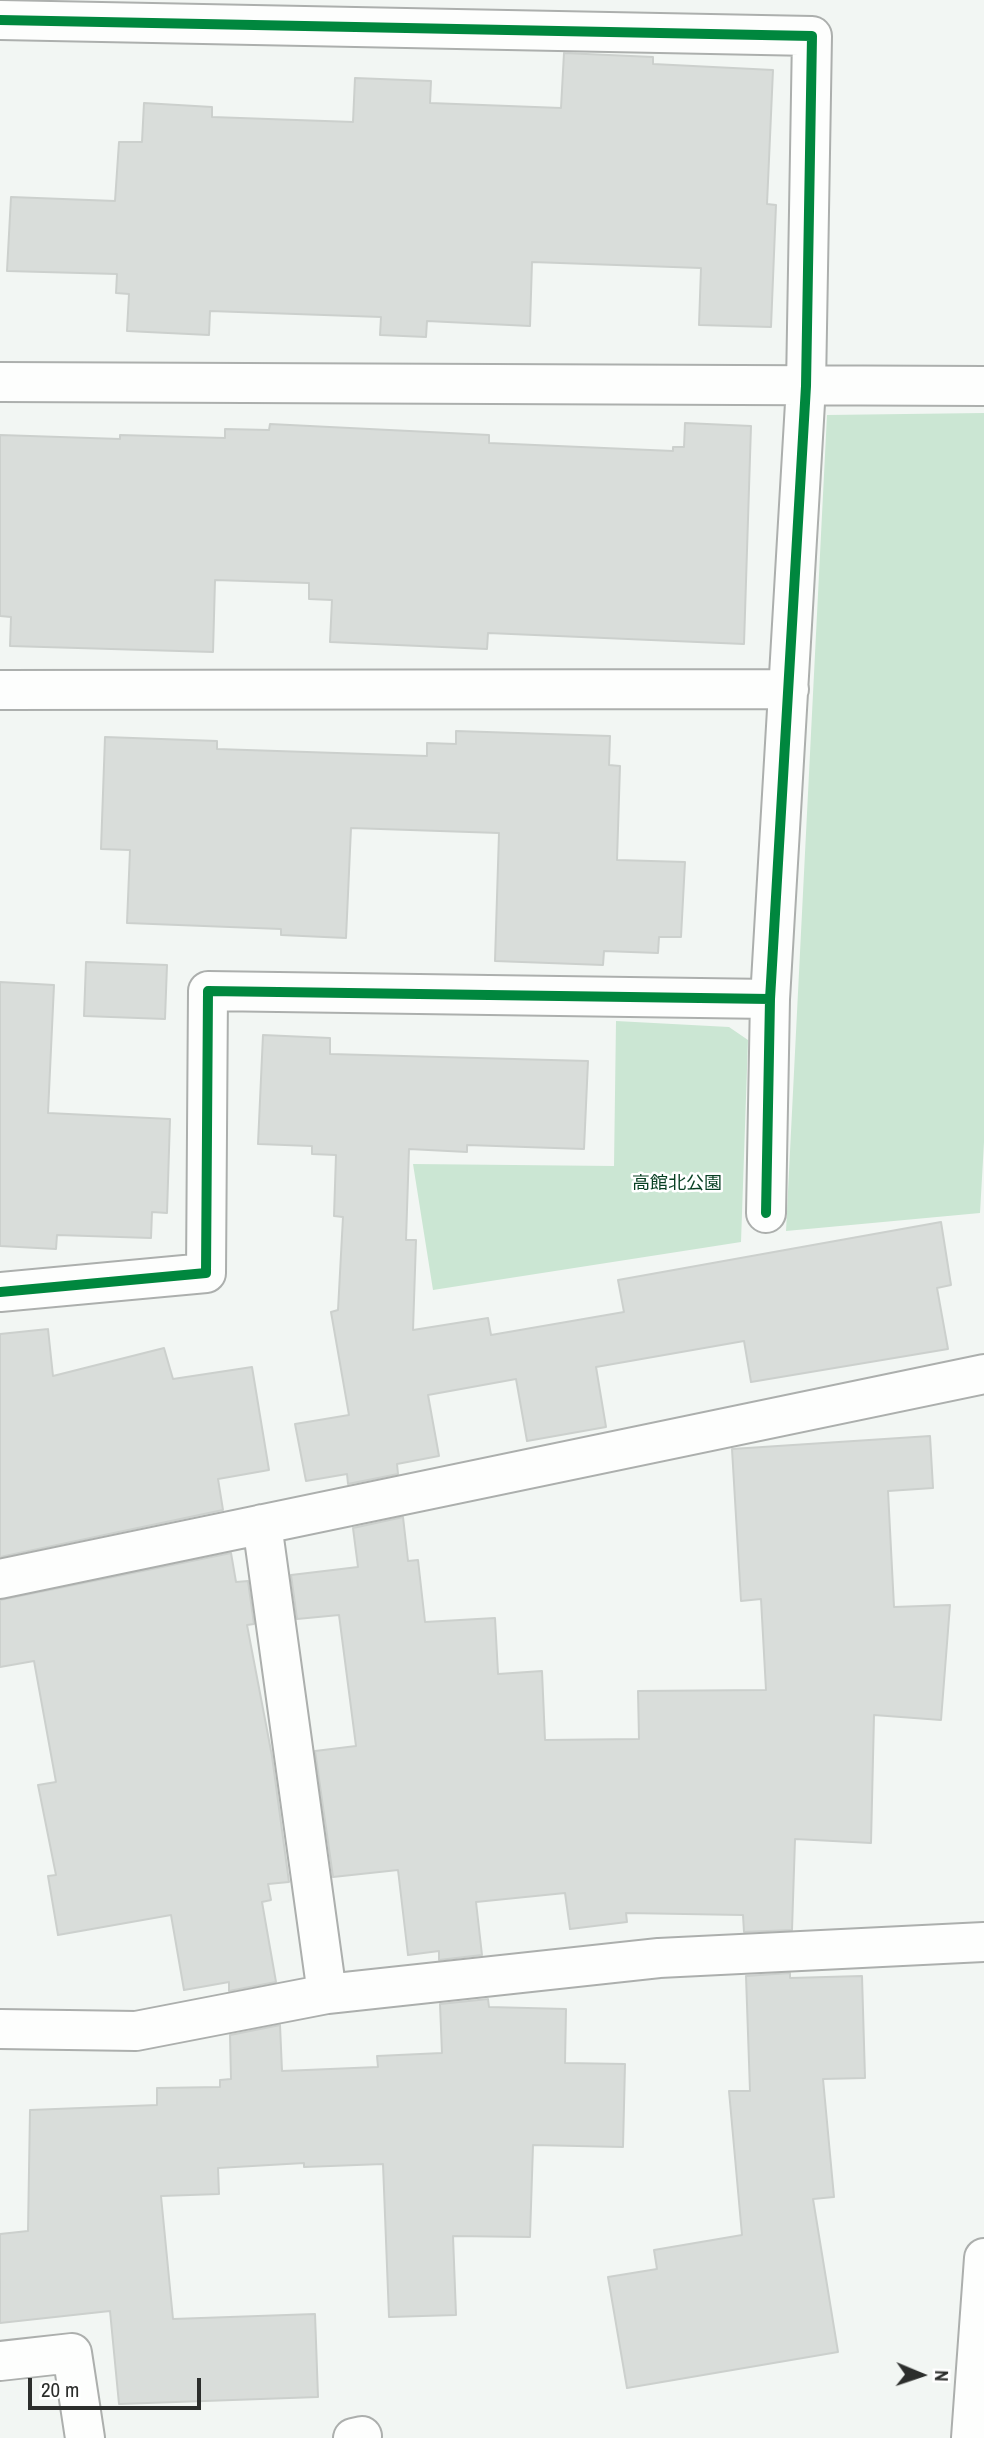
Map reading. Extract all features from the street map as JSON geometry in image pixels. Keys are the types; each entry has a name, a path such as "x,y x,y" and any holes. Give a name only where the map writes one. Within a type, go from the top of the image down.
{"street":[{"path":"0,20 812,36 806,386 769,999 766,1213"},
{"path":"0,382 984,386"},
{"path":"0,690 789,689"},
{"path":"0,1292 206,1273 208,991 769,999"},
{"path":"0,1579 984,1374"},
{"path":"262,1524 327,1994"},
{"path":"0,2029 136,2031 327,1994 659,1958 984,1942"},
{"path":"971,2438 984,2258"},
{"path":"0,2361 72,2353 85,2438"}],"green space":[{"path":"984,413 984,1142 980,1213 786,1231 827,415"},
{"name":"高館北公園","path":"616,1021 729,1027 748,1040 741,1242 433,1290 413,1164 614,1166"}],"building":[{"path":"564,53 653,57 653,64 773,70 767,204 776,205 771,327 699,325 701,268 532,262 530,326 427,321 426,337 380,335 381,317 210,311 209,335 127,331 129,294 116,293 117,274 7,271 11,197 115,201 119,142 142,142 144,103 212,107 212,117 353,122 355,78 431,81 430,103 561,108"},
{"path":"685,423 751,426 744,644 488,633 487,649 330,642 332,600 309,599 309,583 215,580 213,652 10,646 11,617 0,616 0,435 120,439 120,435 225,438 225,429 269,430 270,424 489,435 489,443 673,451 673,447 684,447"},
{"path":"456,731 610,736 609,765 620,766 617,860 685,862 681,937 659,937 658,953 604,951 603,965 495,961 499,833 351,828 346,938 281,935 281,929 127,923 130,850 101,849 105,737 217,741 217,749 427,756 427,743 456,744"},
{"path":"86,962 167,965 165,1019 84,1016"},
{"path":"0,982 54,985 48,1113 170,1119 167,1213 152,1212 151,1238 57,1235 56,1249 0,1246"},
{"path":"263,1035 330,1038 330,1054 588,1061 584,1149 467,1145 467,1152 409,1149 406,1240 416,1240 413,1330 488,1318 491,1335 624,1312 618,1280 941,1222 951,1285 937,1288 948,1349 751,1382 744,1341 596,1367 606,1427 527,1441 516,1379 428,1395 439,1456 397,1464 398,1474 348,1484 347,1474 306,1481 295,1424 349,1415 331,1312 338,1310 343,1217 334,1216 336,1155 312,1154 312,1146 258,1144"},
{"path":"48,1329 53,1376 164,1348 173,1379 252,1367 269,1470 218,1479 223,1510 0,1557 0,1334"},
{"path":"930,1436 933,1488 888,1491 894,1607 950,1605 941,1720 874,1715 871,1843 795,1839 792,1930 744,1932 743,1915 626,1913 627,1922 570,1929 565,1893 476,1902 482,1955 439,1960 439,1951 408,1955 398,1870 333,1877 315,1751 356,1746 339,1615 297,1619 291,1575 358,1567 353,1528 403,1517 408,1561 418,1560 425,1622 495,1618 498,1674 542,1671 545,1740 639,1739 638,1691 766,1690 761,1599 741,1601 732,1449"},
{"path":"231,1553 236,1582 248,1581 254,1624 247,1625 272,1756 289,1882 268,1884 271,1900 262,1902 276,1982 229,1991 229,1982 184,1990 171,1915 58,1935 48,1876 56,1875 38,1785 56,1782 34,1661 0,1667 0,1600"},
{"path":"790,1973 790,1978 862,1976 865,2078 823,2079 834,2197 813,2199 838,2352 627,2388 608,2277 657,2269 654,2250 742,2235 729,2091 750,2091 746,1976"},
{"path":"488,1999 489,2007 566,2009 565,2063 625,2064 623,2147 533,2145 530,2237 453,2236 456,2315 389,2317 383,2164 304,2167 304,2163 218,2168 219,2194 161,2196 173,2319 315,2314 318,2397 119,2404 110,2311 0,2323 0,2234 28,2231 30,2110 157,2105 157,2088 220,2087 220,2080 231,2079 230,2035 280,2025 282,2071 378,2067 377,2056 442,2053 440,2004"}],"cycle path":[{"path":"0,20 812,36 806,386 770,999 766,1213"},
{"path":"0,1292 206,1273 208,991 770,999"}]}
